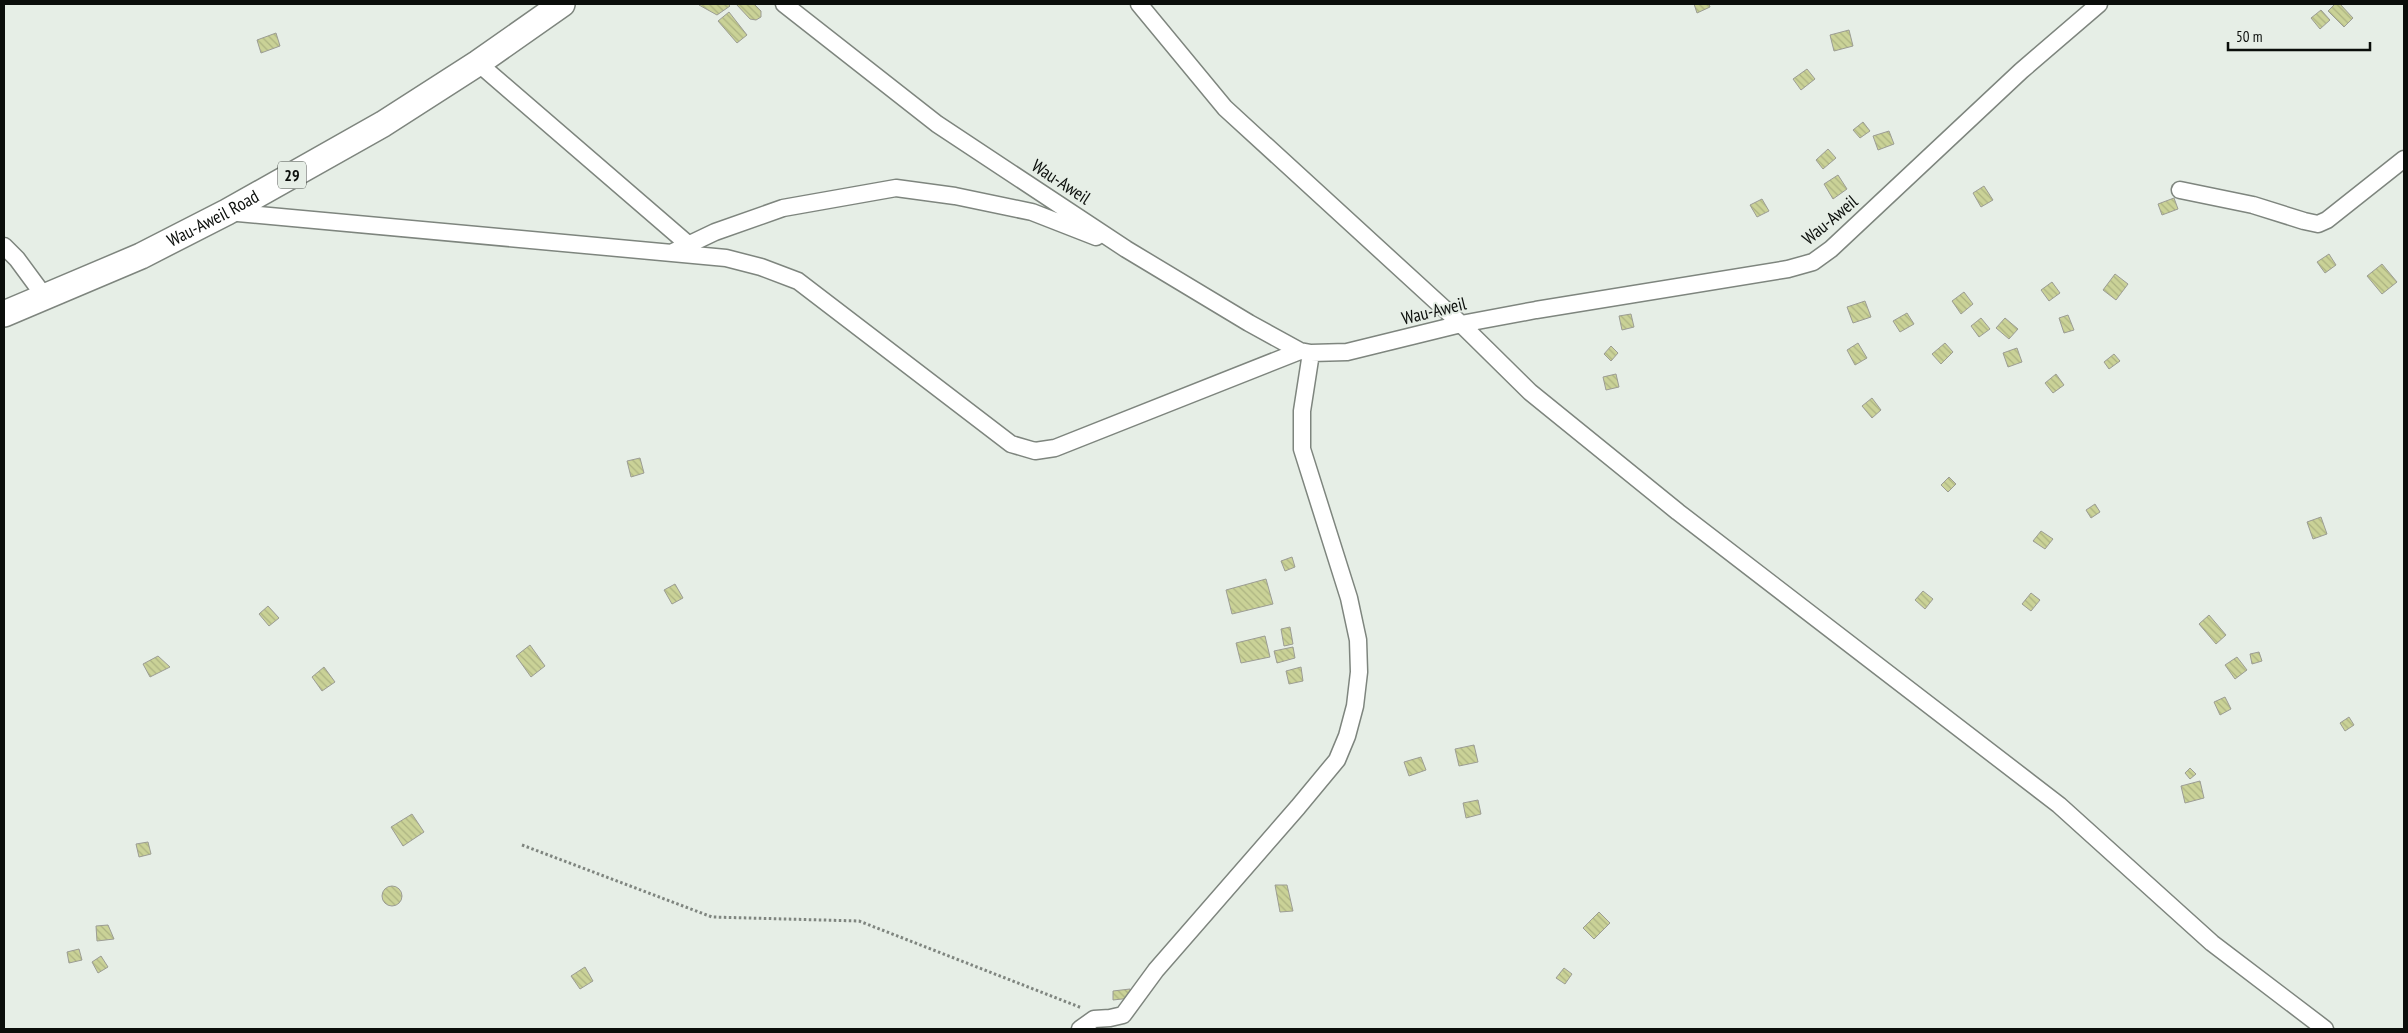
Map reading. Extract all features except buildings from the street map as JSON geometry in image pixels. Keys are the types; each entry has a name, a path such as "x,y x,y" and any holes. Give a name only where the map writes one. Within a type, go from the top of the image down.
{"main road":[{"name":"Wau-Aweil Road","path":"4,314 141,256 227,212 383,124 478,63 562,4"}],"street":[{"name":"Wau-Aweil","path":"784,4 937,124 1126,249 1249,323 1305,352 1347,352 1461,324 1536,310 1683,288 1788,269 1812,262 1831,249 2021,71 2099,4"},
{"path":"1139,4 1225,108 1461,324 1530,392 1678,512 2059,806 2212,943 2325,1029"},
{"path":"478,63 690,244"},
{"path":"2180,190 2253,205 2318,224 2327,220 2404,159"},
{"path":"672,253 715,232 783,208 896,188 955,196 1032,212 1126,249"},
{"path":"227,212 726,258 761,267 798,281 1011,444 1035,451 1054,448 1305,352 1302,449 1349,598 1358,640 1360,672 1355,706 1346,736 1336,760 1298,807 1156,970 1123,1015 1094,1019 1080,1029"},
{"path":"4,246 17,259 45,297"}],"path":[{"path":"522,845 712,917 859,921 1110,1018"}]}
